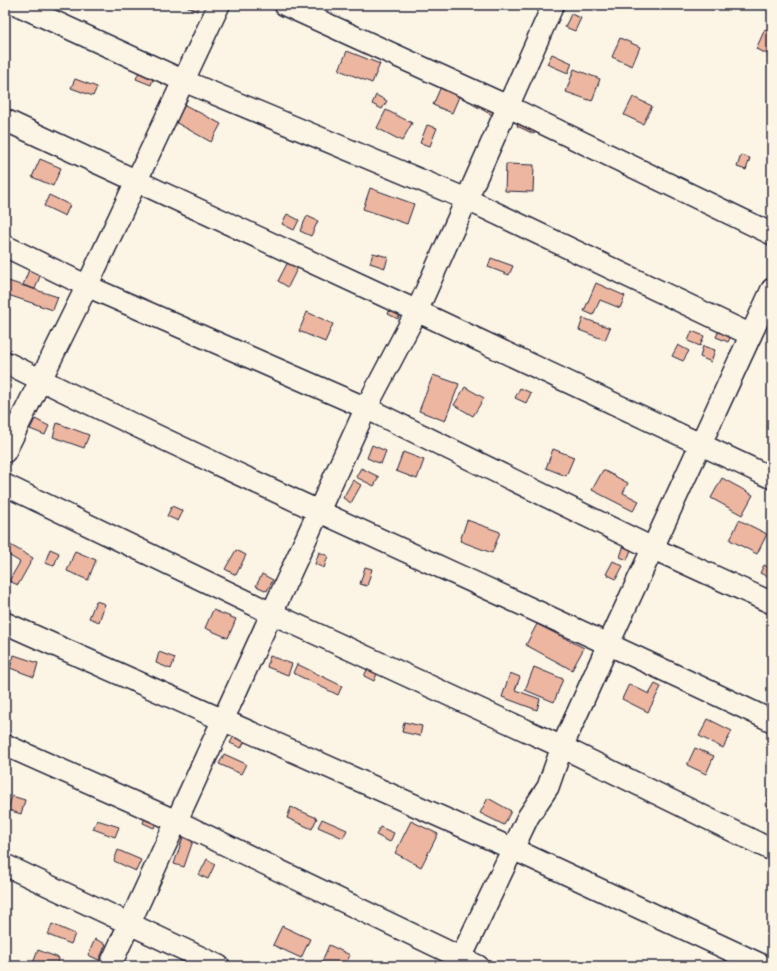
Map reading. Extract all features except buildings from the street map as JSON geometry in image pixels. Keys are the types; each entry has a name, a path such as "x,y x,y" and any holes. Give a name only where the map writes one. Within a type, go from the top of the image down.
{"street":[{"path":"18,5 184,81 466,199 751,335"},
{"path":"5,452 88,286 220,5"},
{"path":"285,5 507,106 772,234"},
{"path":"110,966 366,408 417,311 553,5"},
{"path":"5,120 772,478"},
{"path":"5,246 88,286 366,408 652,548 772,604"},
{"path":"5,745 176,822 465,963 528,817 548,787 562,747 772,289"},
{"path":"5,362 319,512 609,643 772,721"},
{"path":"5,485 271,613 562,747 772,850"},
{"path":"5,622 514,849 764,966"},
{"path":"5,865 219,966"}]}
